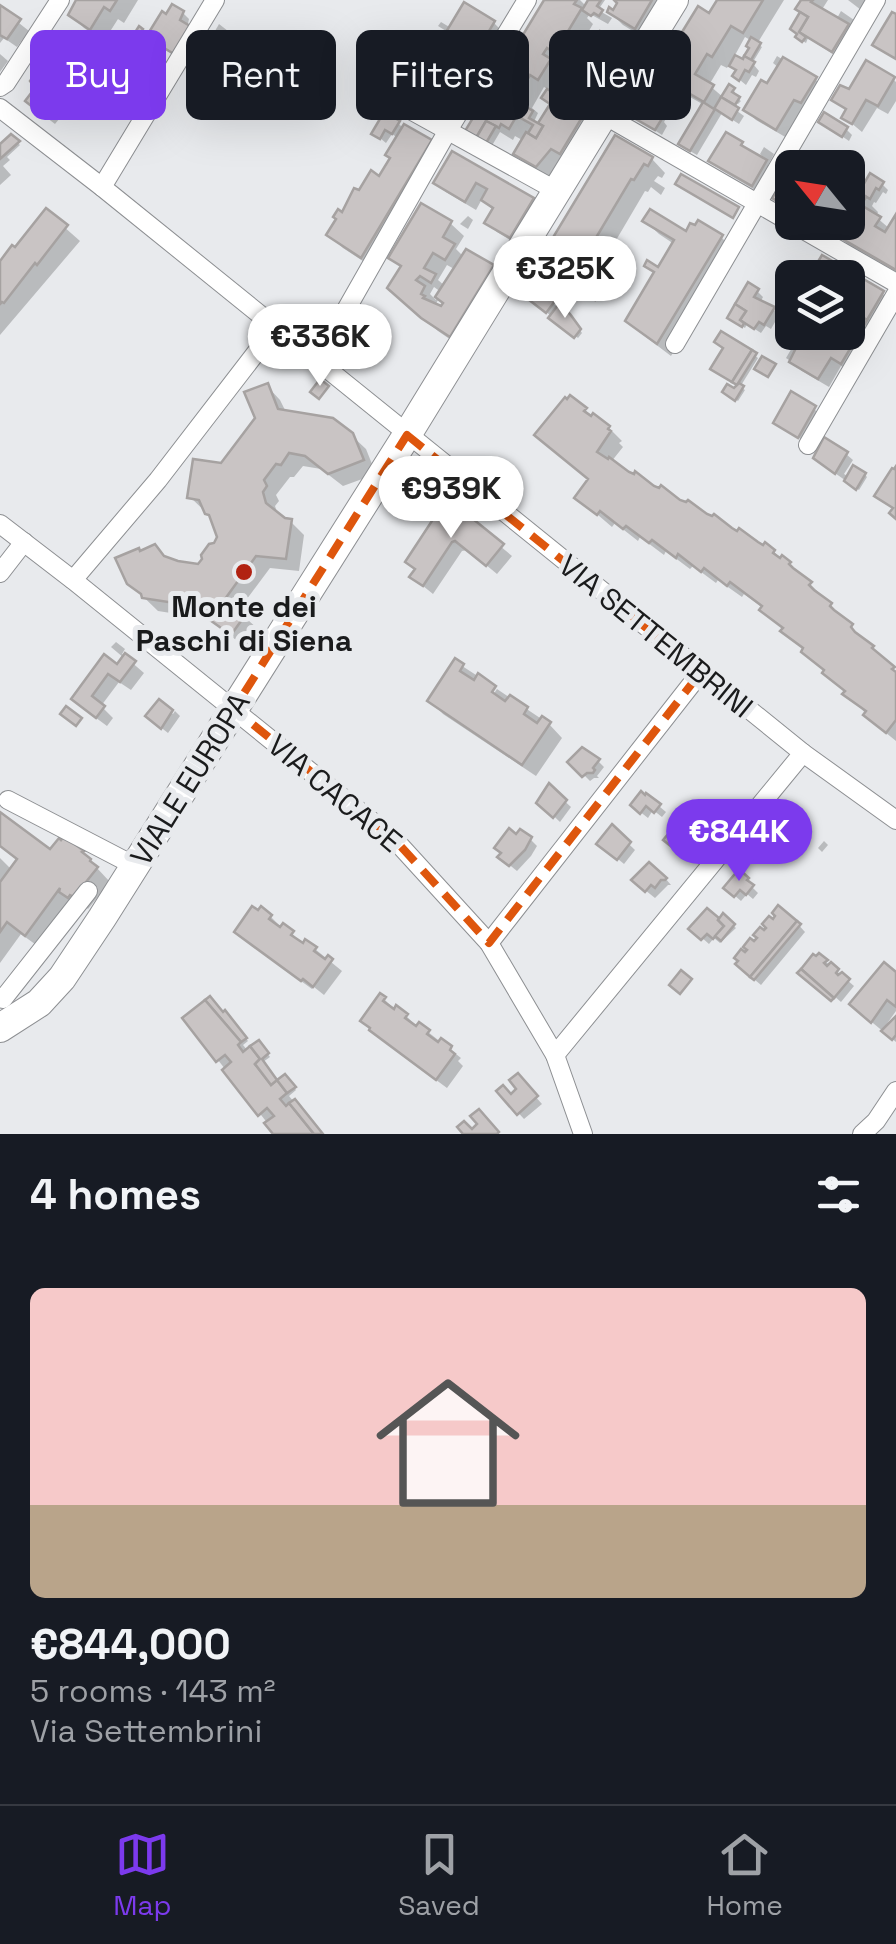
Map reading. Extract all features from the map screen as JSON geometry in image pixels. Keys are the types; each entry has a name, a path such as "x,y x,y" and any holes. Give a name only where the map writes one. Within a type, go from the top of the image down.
{"street":[{"path":"102,187 215,0"},
{"path":"316,362 527,0"},
{"name":"VIALE EUROPA","path":"656,30 674,0"},
{"path":"674,344 876,0"},
{"path":"0,87 50,4"},
{"name":"VIA SETTEMBRINI","path":"0,108 803,754 896,820"},
{"path":"427,120 557,191"},
{"name":"VIALE EUROPA","path":"6,1009 38,1003 62,978 89,905 135,866 408,435 601,120"},
{"path":"613,120 896,282"},
{"path":"808,445 896,294"},
{"path":"73,580 158,480 275,328"},
{"name":"VIA CACACE","path":"0,524 395,840 488,943 555,1055 583,1134"},
{"path":"0,573 24,542"},
{"path":"488,943 701,672"},
{"path":"555,1055 803,754"},
{"path":"8,800 135,866"},
{"path":"862,1134 896,1091"}],"highlighted area":[{"path":"407,435 701,672 489,943 395,840 234,709"}],"building":[{"path":"76,0 117,0 110,11 104,7 90,30 68,15"},
{"path":"544,0 577,0 574,4 582,8 569,30 549,30 549,49 543,54 549,62 538,80 529,77 529,30 526,30"},
{"path":"588,0 601,0 597,6 603,10 599,16 582,10"},
{"path":"614,0 652,0 635,29 607,12 609,7 613,10 617,3"},
{"path":"717,0 763,0 743,33 731,26 712,57 707,54 695,74 714,85 704,102 691,94 691,30 683,30 698,6 709,13"},
{"path":"801,0 813,0 849,24 832,52 799,32 808,17 795,9"},
{"path":"464,2 495,21 490,30 447,30"},
{"path":"172,4 184,11 180,20 190,26 174,54 166,49 166,30 150,30 162,11 166,14"},
{"path":"0,5 21,19 7,39 0,35"},
{"path":"800,12 808,17 799,32 806,37 802,42 790,29"},
{"path":"892,12 896,14 896,59 872,45"},
{"path":"751,37 761,43 751,60 744,56"},
{"path":"735,55 755,62 739,81 732,76 736,70 729,66"},
{"path":"783,57 817,77 801,103 794,100 776,130 743,110 761,80 767,83"},
{"path":"866,60 895,77 878,106 866,100 852,124 841,118 846,109 831,100 840,85 849,89"},
{"path":"729,84 740,97 735,105 721,97"},
{"path":"549,90 549,103 541,98"},
{"path":"721,97 739,108 732,120 715,109 690,151 678,144 703,102 714,109"},
{"path":"549,106 549,120 580,120 560,154 551,149 536,167 513,154 526,132 536,138 543,126 538,123"},
{"path":"824,112 848,127 842,137 818,122"},
{"path":"529,118 543,126 536,138 528,133 533,125 524,120"},
{"path":"379,120 400,121 392,134 385,130 380,139 371,134"},
{"path":"472,120 514,120 509,129 486,121 476,138 465,131"},
{"path":"638,120 661,120 655,130"},
{"path":"486,121 496,126 486,143 476,138"},
{"path":"404,124 432,140 361,258 326,235 336,219 333,217 338,209 342,212 354,188 359,190 371,170 379,176 390,158 385,155"},
{"path":"726,132 767,160 752,186 708,161"},
{"path":"11,134 20,141 0,159 0,144"},
{"path":"615,135 653,157 631,179 591,246 602,252 597,259 585,252 575,270 582,275 576,285 540,259"},
{"path":"452,151 534,198 510,238 484,223 493,208 481,200 487,189 476,183 465,202 433,183"},
{"path":"870,173 884,182 870,199 865,196 865,182"},
{"path":"681,174 739,207 733,218 675,184"},
{"path":"421,203 452,221 443,237 455,244 445,260 433,253 424,268 436,274 431,283 420,276 416,280 425,286 423,298 441,306 443,303 435,297 466,249 494,265 450,337 387,288 401,266 388,258"},
{"path":"865,207 881,217 875,226 885,232 896,214 896,270 844,240 865,240"},
{"path":"46,208 68,225 0,304 0,261"},
{"path":"650,209 686,231 690,223 695,225 698,220 723,235 657,344 625,321 654,272 644,266 647,260 658,267 674,240 642,221"},
{"path":"600,273 608,278 595,300 587,294"},
{"path":"865,280 884,291 865,319"},
{"path":"748,282 759,289 754,297 775,307 764,325 759,322 754,329 740,320 746,311 735,304"},
{"path":"533,285 555,301 546,313 524,296"},
{"path":"735,304 746,311 740,320 744,323 742,327 727,318"},
{"path":"558,305 581,329 574,338 548,318"},
{"path":"721,331 752,350 732,382 710,369 723,348 714,342"},
{"path":"752,350 757,353 737,385 732,382"},
{"path":"795,350 849,350 841,364 831,358 818,379 789,362"},
{"path":"762,356 776,364 768,377 754,369"},
{"path":"320,379 329,386 319,399 310,392"},
{"path":"268,383 278,409 333,418 353,433 364,460 328,474 305,456 289,453 281,465 276,464 264,480 267,486 263,492 266,503 292,519 286,559 256,556 225,599 246,614 231,635 207,618 211,613 194,606 142,598 127,584 115,558 155,544 164,556 198,564 217,537 199,500 187,498 193,459 221,463 255,418 244,392"},
{"path":"739,383 744,386 735,401 722,392 727,384 734,388"},
{"path":"791,391 816,406 798,438 773,423"},
{"path":"570,395 587,408 584,411 610,426 611,431 597,452 629,472 635,471 654,486 661,485 680,500 688,500 707,514 714,514 737,531 739,528 763,545 765,542 775,550 773,553 780,558 782,555 812,582 809,585 895,667 892,669 896,672 896,720 886,733 863,715 866,711 842,694 845,691 801,652 803,648 780,631 783,628 759,610 762,606 730,582 727,586 704,568 701,572 678,554 676,558 652,540 649,543 626,526 623,529 600,511 597,515 574,498 588,479 534,435"},
{"path":"824,437 848,452 835,474 813,458"},
{"path":"853,465 866,473 856,490 844,481"},
{"path":"896,466 896,519 889,513 893,508 874,496"},
{"path":"447,498 504,544 486,566 452,542 423,586 409,577 415,569 405,562"},
{"path":"125,653 136,661 120,682 108,674 92,696 105,706 96,718 71,699 104,654 117,664"},
{"path":"455,658 464,664 460,671 474,680 478,673 496,686 492,692 505,701 510,695 528,707 524,714 537,723 542,716 551,722 522,765 427,701"},
{"path":"159,699 173,710 161,729 145,716"},
{"path":"66,706 82,718 76,726 60,714"},
{"path":"582,747 600,759 593,773 582,777 567,762"},
{"path":"549,783 567,800 553,818 536,803"},
{"path":"641,791 661,804 654,813 646,806 640,814 630,805"},
{"path":"0,812 50,849 64,836 98,867 74,897 68,898 59,892 60,888 25,936 7,922 0,932 0,882 17,859 0,846"},
{"path":"682,823 690,829 693,824 704,833 690,852 682,845 677,851 663,840"},
{"path":"612,824 631,842 617,860 596,844"},
{"path":"509,828 516,834 520,829 532,837 509,866 497,857 501,853 494,848"},
{"path":"649,862 667,878 645,892 631,880"},
{"path":"739,869 754,885 746,895 740,890 734,897 723,888"},
{"path":"778,905 797,921 750,977 735,964 738,961 734,958 741,949 747,950 743,947 750,938 757,938 753,935 760,927 766,928 762,924 769,916 773,919"},
{"path":"252,906 258,910 261,906 272,915 269,919 280,927 283,923 303,943 305,939 317,947 314,951 325,959 328,955 333,959 313,987 234,932"},
{"path":"707,908 724,926 713,939 707,934 701,940 688,929"},
{"path":"723,913 735,924 721,941 715,936 724,926 718,920"},
{"path":"797,921 801,924 754,980 750,977"},
{"path":"819,953 828,960 824,963 827,966 831,962 839,969 838,975 842,972 850,979 834,998 801,969 813,954"},
{"path":"884,962 896,972 896,1007 887,1000 871,1023 849,1004"},
{"path":"801,969 834,998 831,1001 797,973"},
{"path":"681,970 692,979 680,994 669,985"},
{"path":"380,993 386,997 383,1001 408,1014 405,1018 430,1030 427,1034 438,1042 441,1038 452,1046 450,1050 455,1054 436,1080 360,1021"},
{"path":"210,996 247,1038 241,1042 205,1000"},
{"path":"205,1000 241,1042 238,1045 243,1052 250,1046 260,1059 255,1064 271,1085 277,1080 287,1093 280,1099 286,1106 289,1103 314,1134 273,1134 264,1123 274,1116 267,1108 258,1116 222,1070 231,1062 225,1055 216,1062 182,1018"},
{"path":"896,1016 896,1035 892,1040 881,1031"},
{"path":"259,1040 269,1053 262,1059 277,1080 271,1085 255,1064 260,1059 250,1046"},
{"path":"518,1073 538,1096 517,1115 496,1091 503,1085 511,1094 516,1089 509,1080"},
{"path":"285,1074 296,1087 287,1093 277,1080"},
{"path":"295,1099 323,1134 314,1134 289,1103"},
{"path":"479,1109 497,1134 463,1134 457,1127 464,1121 472,1129 477,1124 470,1116"}],"place":[{"name":"Monte dei Paschi di Siena","path":"244,572"}]}
